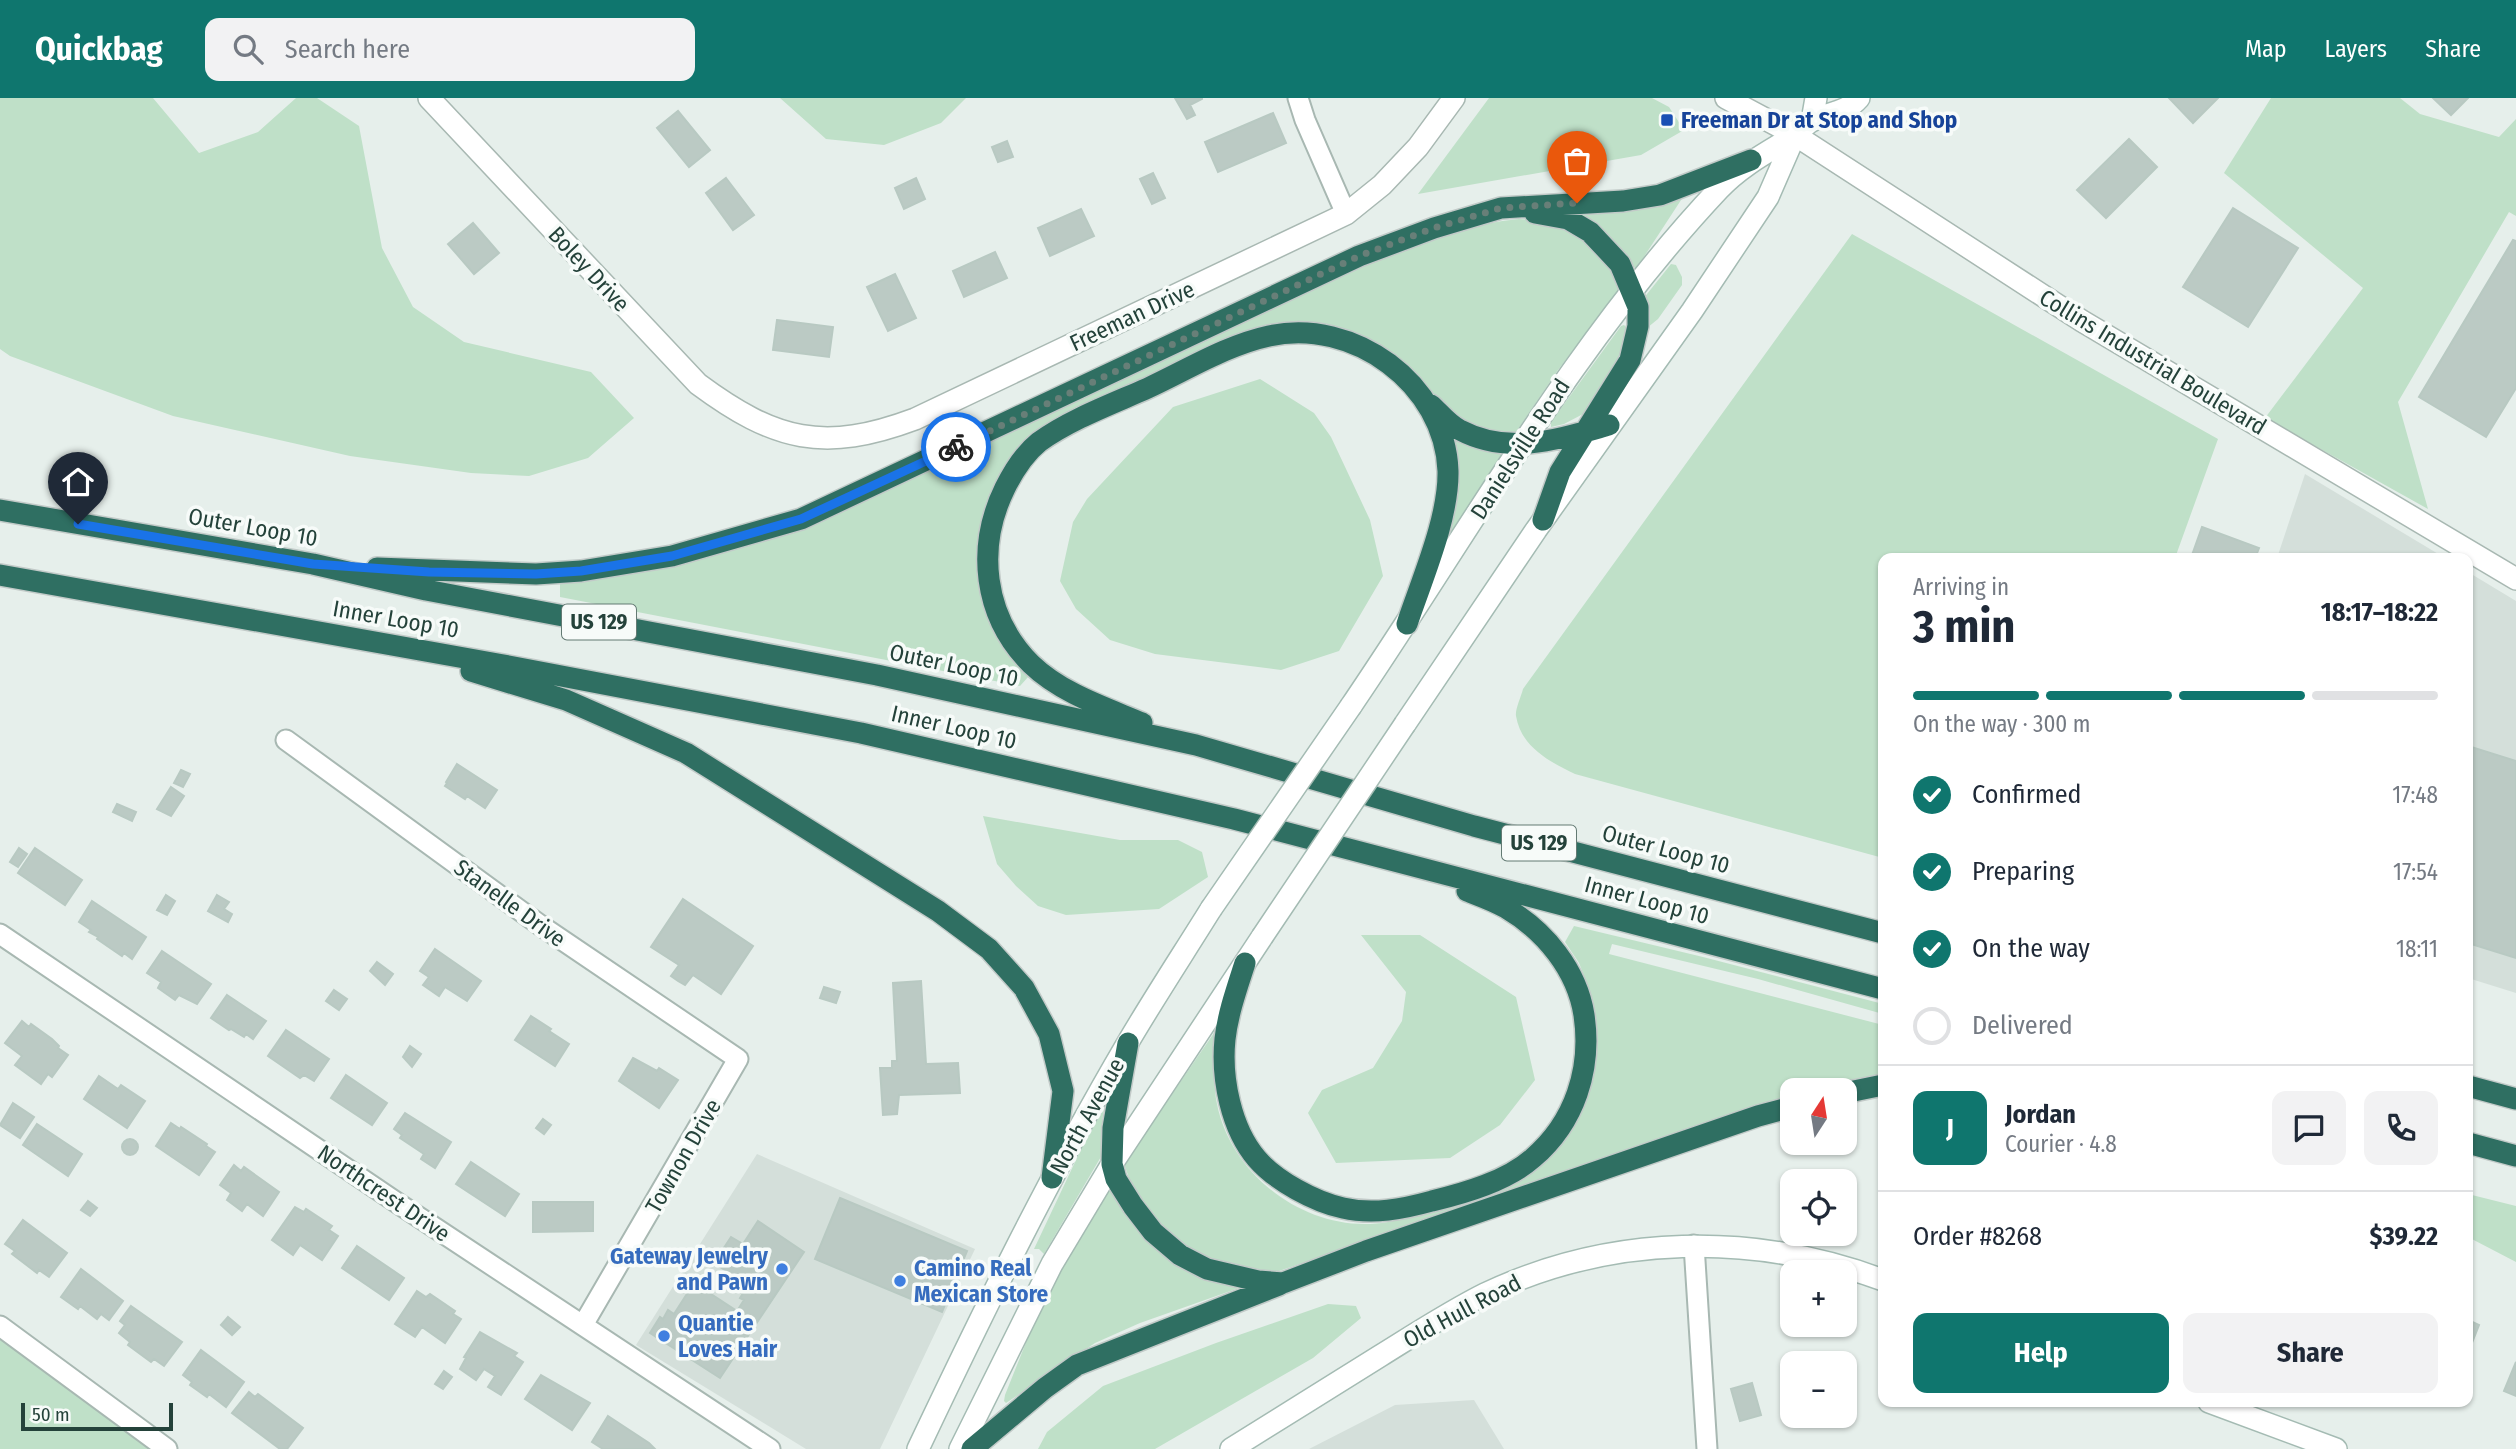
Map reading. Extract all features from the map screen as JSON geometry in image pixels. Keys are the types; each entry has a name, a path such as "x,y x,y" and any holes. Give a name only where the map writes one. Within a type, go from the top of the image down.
{"highway":[{"path":"313,564 429,572 536,574 581,571 672,556 801,519 1359,256 1434,228 1501,208 1623,201 1660,195 1751,160"},
{"path":"1501,208 1568,219 1590,232 1620,264 1637,307 1638,326 1630,360 1560,472 1543,520"},
{"path":"1196,745 1074,694 1048,678 1013,642 992,595 986,550 995,509 1018,464 1039,443 1078,420 1239,345 1270,335 1314,335 1362,347 1406,376 1421,396 1442,439 1448,469 1447,492 1441,518 1407,624"},
{"path":"1421,396 1458,429 1493,443 1522,445 1551,442 1609,425"},
{"name":"Outer Loop 10","path":"0,510 313,564 426,590 877,675 1196,745 1474,826 1878,932"},
{"name":"Inner Loop 10","path":"0,575 861,733 1080,782 1395,860 1878,988"},
{"path":"323,633 473,672 566,700 686,753 966,931 989,950 1024,988 1049,1034 1063,1091 1052,1178"},
{"path":"1245,963 1232,1002 1225,1039 1224,1074 1244,1140 1258,1161 1298,1192 1343,1208 1373,1212 1402,1209 1458,1194 1503,1176 1532,1159 1559,1129 1574,1104 1585,1069 1586,1025 1572,976 1548,942 1532,926 1505,907 1395,860"},
{"path":"1128,1043 1113,1128 1112,1164 1116,1179 1133,1206 1153,1233 1180,1255 1207,1269 1258,1282 1283,1283"},
{"path":"1857,1090 1878,1086"},
{"path":"2473,1087 2516,1098"},
{"path":"972,1449 1045,1388 1077,1366 1366,1251 1780,1110"},
{"path":"2473,1144 2516,1156"}],"main road":[{"name":"Boley Drive","path":"429,98 698,384 731,408 762,425"},
{"name":"Freeman Drive","path":"762,425 796,435 859,437 915,419 1346,214 1391,176 1418,147 1454,98"},
{"path":"1726,98 1795,135"},
{"path":"1812,121 1816,98"},
{"name":"Danielsville Road","path":"1287,799 1407,624 1567,376 1632,290 1720,187 1751,160 1795,135 1812,121 1851,108 1859,98"},
{"name":"Danielsville Road","path":"1338,826 1543,520 1692,311 1768,197 1795,135"},
{"name":"Collins Industrial Boulevard","path":"1795,135 2082,321 2472,553"},
{"name":"Collins Industrial Boulevard","path":"2473,553 2516,579"},
{"name":"North Avenue","path":"918,1449 1052,1178 1128,1043 1211,909 1287,799"},
{"name":"North Avenue","path":"961,1449 1052,1264 1112,1164 1338,826"},
{"name":"Old Hull Road","path":"1231,1449 1439,1321 1506,1285 1554,1267 1610,1253 1694,1245 1789,1253 1851,1268 1878,1278"},
{"path":"2223,1407 2336,1449"}],"street":[{"path":"1298,98 1346,214"},
{"name":"Stanelle Drive","path":"286,740 540,925 738,1059"},
{"name":"Northcrest Drive","path":"0,934 769,1449"},
{"name":"Townon Drive","path":"583,1325 738,1059"},
{"path":"1694,1245 1707,1449"},
{"path":"0,1326 167,1449"}],"shaded area":[{"path":"2305,474 2437,553 2279,553"},
{"path":"2473,575 2516,601 2516,993 2473,980"},
{"path":"757,1154 975,1249 880,1449 806,1449 636,1345"},
{"path":"1474,1400 1504,1449 1309,1449 1395,1405"}],"green space":[{"path":"0,98 153,98 199,153 258,132 296,98 317,98 359,126 382,248 413,307 464,342 591,372 634,418 588,458 529,476 471,473 350,456 173,416 10,356 0,349"},
{"path":"780,98 966,98 941,123 884,145 826,139"},
{"path":"1489,98 1652,98 1669,107 1684,130 1641,155 1418,194"},
{"path":"2271,98 2400,98 2420,114 2499,137 2516,119 2516,216 2509,212 2398,402 2428,509 2265,418 2363,288 2224,173"},
{"path":"1683,197 1636,269 1608,236 1572,212"},
{"path":"1519,219 1553,224 1585,239 1603,254 1622,287 1558,370 1514,435 1499,435 1464,423 1438,402 1425,385 1324,326 1070,413 997,481 981,524 977,562 980,592 990,621 1029,676 1020,686 560,597 560,582 687,562 817,522 1362,267 1459,231"},
{"path":"1852,234 2218,439 2177,553 1878,553 1878,857 1575,774 1547,759 1530,745 1524,736 1516,716 1523,689"},
{"path":"1671,264 1676,265 1682,277 1682,285 1658,319 1647,328 1643,299"},
{"path":"1624,325 1623,352 1585,413 1564,424 1551,427 1551,422"},
{"path":"1260,379 1314,413 1331,437 1370,520 1383,576 1339,651 1281,670 1155,654 1110,640 1076,609 1060,581 1073,522 1087,499 1173,407"},
{"path":"1450,437 1470,447 1503,454 1443,545"},
{"path":"983,816 1120,840 1178,840 1202,852 1208,877 1159,909 1066,915 1038,906 997,864"},
{"path":"1574,926 1878,1003 1878,1013 1758,979 1612,944 1609,954 1878,1024 1878,1077 1857,1082 1857,1078 1780,1078 1780,1101 1279,1271 1261,1273 1207,1260 1165,1235 1133,1189 1124,1164 1216,1030 1214,1076 1217,1104 1226,1131 1239,1156 1258,1178 1304,1211 1331,1220 1359,1224 1388,1222 1421,1212 1537,1165 1595,1025 1586,981 1579,963 1565,942"},
{"path":"1361,935 1420,935 1516,997 1535,1080 1500,1125 1450,1158 1336,1163 1308,1113 1322,1090 1373,1068 1402,1021 1406,992"},
{"path":"1104,1108 1102,1155 1044,1254 1039,1249 1034,1249 1084,1143"},
{"path":"1111,1184 1133,1225 1160,1252 1176,1263 1239,1288 1140,1323 1095,1343 1006,1403 1005,1395 1041,1305 1058,1271"},
{"path":"2473,1195 2516,1206 2516,1262 2473,1240"},
{"path":"1328,1304 1356,1306 1361,1318 1313,1358 1155,1449 1038,1449 1047,1432 1103,1386"},
{"path":"0,1334 152,1449 0,1449"}],"building":[{"path":"1175,98 1202,99 1190,105 1195,115 1187,119"},
{"path":"2169,98 2218,98 2193,123"},
{"path":"2433,98 2468,98 2451,115"},
{"path":"678,111 710,150 689,167 657,128"},
{"path":"1273,113 1286,143 1218,172 1205,142"},
{"path":"2129,139 2157,167 2106,218 2077,190"},
{"path":"1007,141 1013,157 998,162 992,147"},
{"path":"1153,173 1165,198 1152,204 1140,179"},
{"path":"726,178 754,215 733,230 706,193"},
{"path":"916,178 925,199 904,209 895,188"},
{"path":"2233,208 2298,248 2248,327 2183,287"},
{"path":"1081,209 1094,236 1050,256 1038,228"},
{"path":"473,223 499,253 474,274 448,244"},
{"path":"2513,240 2516,241 2516,388 2486,437 2419,397"},
{"path":"995,252 1007,278 964,297 953,271"},
{"path":"895,274 916,318 888,331 867,287"},
{"path":"777,320 833,327 829,357 773,350"},
{"path":"2202,527 2259,548 2257,553 2193,553"},
{"path":"2473,748 2516,761 2516,958 2473,945"},
{"path":"457,764 497,790 485,808 445,786"},
{"path":"181,770 190,774 183,787 174,783"},
{"path":"171,787 184,796 171,816 157,809"},
{"path":"117,804 136,812 132,821 113,812"},
{"path":"19,848 27,854 18,867 10,862"},
{"path":"35,848 82,880 65,905 18,873"},
{"path":"166,895 175,901 167,915 157,910"},
{"path":"217,895 229,902 224,909 232,914 228,922 208,911"},
{"path":"683,899 753,946 721,994 693,975 685,985 678,981 671,976 679,965 651,947"},
{"path":"92,901 146,937 132,959 124,953 122,956 97,939 98,937 89,932 91,930 79,922"},
{"path":"435,949 481,981 467,1001 445,987 439,996 423,985 429,977 420,971"},
{"path":"162,951 211,984 197,1004 179,995 175,1000 158,988 161,982 147,973"},
{"path":"377,962 393,974 385,985 370,971"},
{"path":"921,981 926,1064 958,1063 960,1093 899,1095 897,1114 883,1115 880,1068 892,1068 892,1061 897,1061 893,983"},
{"path":"824,987 840,992 836,1003 820,998"},
{"path":"334,990 347,999 339,1010 326,1001"},
{"path":"227,995 266,1021 253,1039 246,1034 244,1037 229,1030 211,1018"},
{"path":"531,1016 569,1044 555,1066 515,1040"},
{"path":"22,1021 52,1039 58,1048 68,1055 52,1077 48,1074 41,1084 15,1065 22,1056 5,1043"},
{"path":"286,1030 329,1059 314,1081 304,1075 300,1078 268,1056"},
{"path":"410,1046 421,1054 412,1067 403,1057"},
{"path":"633,1058 657,1071 659,1068 678,1080 659,1108 619,1081"},
{"path":"346,1075 387,1103 372,1125 331,1098"},
{"path":"99,1076 118,1089 121,1085 145,1101 127,1128 84,1099"},
{"path":"13,1103 34,1117 20,1138 0,1125"},
{"path":"405,1113 451,1142 435,1168 421,1159 424,1154 400,1138 402,1135 394,1129"},
{"path":"543,1119 551,1125 544,1134 536,1128"},
{"path":"171,1123 207,1144 206,1146 215,1152 199,1175 156,1146"},
{"path":"37,1124 82,1154 68,1176 23,1145"},
{"path":"130,1139 138,1147 130,1155 122,1147"},
{"path":"471,1162 519,1194 505,1216 456,1184"},
{"path":"234,1165 241,1171 244,1167 279,1192 263,1216 247,1204 242,1211 227,1200 231,1193 220,1185"},
{"path":"840,1198 967,1251 942,1312 815,1259"},
{"path":"88,1201 97,1208 90,1216 81,1210"},
{"path":"533,1202 593,1202 593,1231 533,1232"},
{"path":"295,1207 304,1212 306,1209 332,1226 329,1230 338,1236 322,1260 300,1245 293,1255 272,1240"},
{"path":"23,1220 67,1253 49,1277 39,1270 37,1273 12,1254 15,1251 5,1244"},
{"path":"758,1221 804,1252 720,1378 650,1333 668,1310 674,1314 694,1283 737,1311 744,1300 740,1298 748,1285 714,1263 731,1237 743,1244"},
{"path":"357,1246 404,1278 389,1300 342,1268"},
{"path":"81,1269 123,1301 109,1320 101,1314 97,1319 80,1306 78,1309 61,1297"},
{"path":"417,1291 426,1297 430,1294 455,1311 453,1314 461,1319 445,1343 422,1327 415,1337 395,1324"},
{"path":"131,1306 182,1342 164,1366 154,1359 151,1362 128,1345 130,1342 119,1333 125,1325 120,1321"},
{"path":"228,1317 240,1327 232,1335 221,1325"},
{"path":"2473,1322 2479,1325 2473,1340"},
{"path":"480,1332 517,1353 514,1356 523,1362 501,1395 488,1387 495,1376 484,1369 476,1380 460,1369 466,1358 464,1357"},
{"path":"201,1350 244,1382 226,1407 209,1394 207,1397 190,1385 192,1382 183,1375"},
{"path":"2516,1362 2516,1396 2504,1391"},
{"path":"444,1371 452,1377 443,1389 435,1384"},
{"path":"541,1375 590,1403 572,1430 525,1399"},
{"path":"1752,1383 1761,1415 1740,1421 1731,1389"},
{"path":"249,1392 255,1397 258,1394 303,1428 287,1449 280,1449 232,1413"},
{"path":"608,1416 655,1449 603,1449 592,1442"}],"way so far":[{"path":"956,447 1359,256 1434,228 1501,208 1577,203"}],"place":[{"name":"Freeman Dr at Stop and Shop","path":"1667,120"},
{"name":"Gateway Jewelry and Pawn","path":"782,1269"},
{"name":"Camino Real Mexican Store","path":"900,1281"},
{"name":"Quantie Loves Hair","path":"664,1336"}],"route":[{"path":"78,524 313,564 429,572 536,574 581,571 672,556 801,519 956,447"}]}
